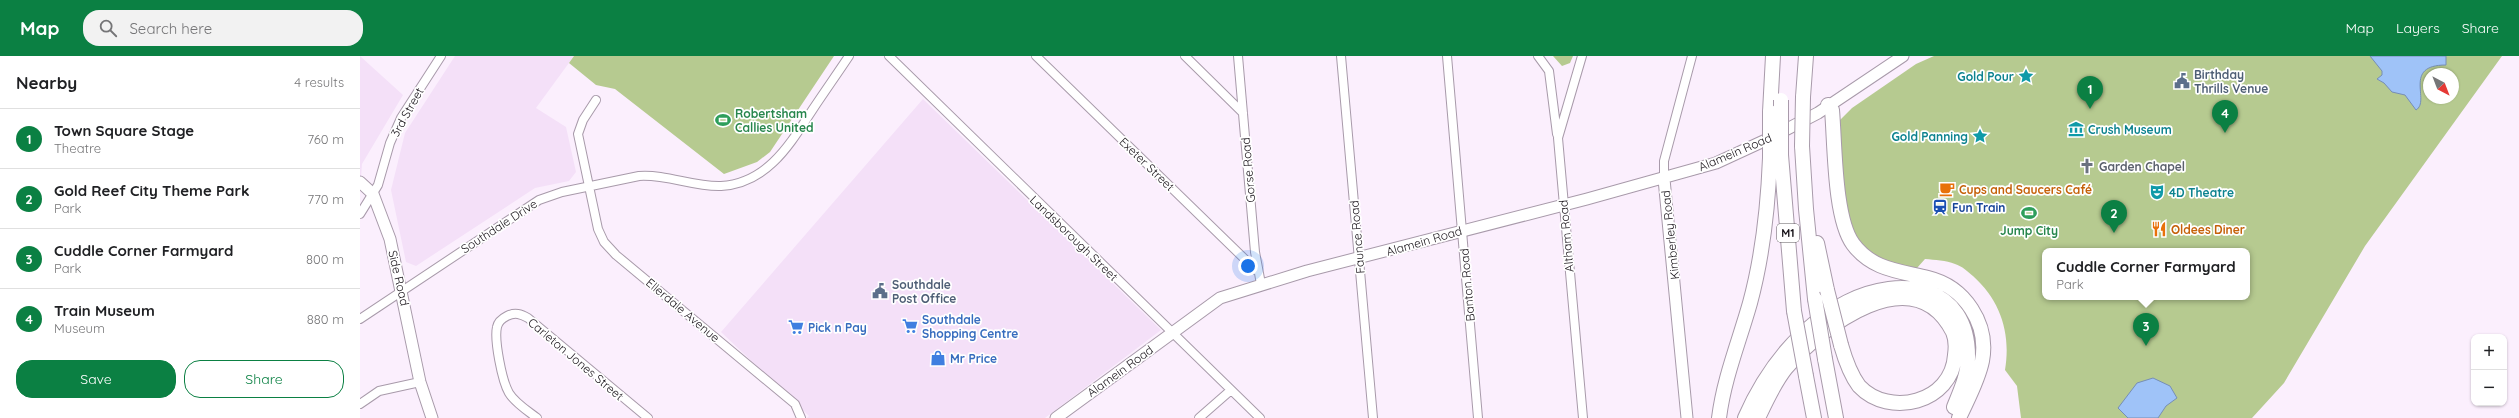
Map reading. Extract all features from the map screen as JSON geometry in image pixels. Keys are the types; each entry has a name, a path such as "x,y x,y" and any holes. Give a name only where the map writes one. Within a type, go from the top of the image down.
{"highway":[{"path":"1719,418 1727,374 1759,267 1765,231 1775,157 1770,112 1773,56"},
{"name":"M1","path":"1781,56 1780,100 1775,157 1794,311 1814,418"},
{"name":"M1","path":"1806,56 1802,146 1806,208 1815,299 1836,418"},
{"path":"1826,109 1842,219 1853,244 1876,265 1891,271 1927,278 1946,285 1965,300 1979,323 1983,337 1982,361 1959,418"},
{"path":"1758,418 1773,388 1796,357 1814,339 1838,320 1866,306 1885,299 1912,299 1926,304 1935,311 1953,332 1956,345 1955,361 1949,378 1939,392 1928,400 1914,405 1897,406 1879,402 1859,385 1847,365 1841,345 1827,290 1816,237 1806,208"},
{"path":"1745,418 1762,383 1788,348 1810,327 1846,303 1863,295 1886,288 1901,287 1922,290 1937,296 1950,308 1963,326 1968,343 1966,373 1950,418"}],"main road":[{"path":"1826,109 1903,56"},
{"path":"1826,109 1912,56"},
{"name":"Alamein Road","path":"1056,418 1220,298 1261,284 1716,163 1768,139 1826,109"},
{"name":"Kimberley Road","path":"1664,178 1687,418"},
{"name":"Side Road","path":"360,182 373,194 390,239 402,290 420,382 432,418"}],"street":[{"name":"3rd Street","path":"360,214 378,185 390,143 401,118 441,56"},
{"name":"Southdale Drive","path":"360,319 532,204 554,194 645,176 712,186 728,185 751,178 771,166 786,149 850,56"},
{"name":"Landsborough Street","path":"889,56 1260,418"},
{"name":"Exeter Street","path":"1036,56 1257,271"},
{"path":"1185,56 1243,113"},
{"name":"Gorse Road","path":"1238,56 1257,271 1261,284"},
{"name":"Faunce Road","path":"1341,56 1373,418"},
{"name":"Banton Road","path":"1447,56 1478,418"},
{"path":"1538,56 1549,71 1558,138"},
{"name":"Altham Road","path":"1582,56 1558,138 1562,204 1583,418"},
{"name":"Kimberley Road","path":"1664,178 1664,161 1692,56"},
{"name":"Ellerdale Avenue","path":"596,100 578,131 579,143 598,229 609,248 795,404 801,418"},
{"name":"Carleton Jones Street","path":"537,418 511,397 505,385 497,339 497,327 501,320 517,314 528,318 648,418"},
{"path":"360,404 379,391 420,382"},
{"path":"1199,418 1232,390"}],"shaded area":[{"path":"360,56 403,95 362,164 360,192"},
{"path":"455,56 574,56 536,108 566,127 576,172 569,181 535,188 416,266 406,262 391,190 405,133"},
{"name":"Southdale Shopping Centre","path":"923,99 1161,330 1045,418 807,418 809,416 721,332"}],"green space":[{"name":"Robertsham Callies United","path":"574,56 834,56 770,152 757,162 724,174 615,89 596,85 569,63"},
{"path":"1553,56 1573,56 1570,63 1562,66"},
{"path":"1934,56 2502,56 2365,246 2284,383 2252,418 2021,418 2017,386 2005,370 2006,344 2002,319 1991,296 1983,286 1973,276 1958,265 1940,260 1925,259 1917,268 1895,265 1878,258 1865,248 1856,235 1850,219 1846,201 1838,130 1840,120 1852,108 1916,64"}],"water":[{"path":"2370,56 2446,56 2446,65 2423,68 2420,84 2420,105 2416,110 2405,95 2392,92 2384,83 2377,79 2382,75 2382,71"},
{"path":"2153,378 2170,386 2177,398 2166,406 2158,418 2128,418 2118,408 2137,383"}],"place":[{"name":"Gold Pour","path":"2026,76"},
{"name":"Birthday Thrills Venue","path":"2182,81"},
{"name":"Town Square Stage","path":"2090,109"},
{"name":"Robertsham Callies United","path":"723,120"},
{"name":"Crush Museum","path":"2076,129"},
{"name":"Train Museum","path":"2225,133"},
{"name":"Gold Panning","path":"1980,136"},
{"name":"Garden Chapel","path":"2087,166"},
{"name":"Cups and Saucers Café","path":"1947,189"},
{"name":"4D Theatre","path":"2157,192"},
{"name":"Fun Train","path":"1940,207"},
{"name":"Jump City","path":"2029,213"},
{"name":"Oldees Diner","path":"2159,229"},
{"name":"Gold Reef City Theme Park","path":"2114,233"},
{"name":"Southdale Post Office","path":"880,291"},
{"name":"Southdale Shopping Centre","path":"910,326"},
{"name":"Pick n Pay","path":"796,327"},
{"name":"Cuddle Corner Farmyard","path":"2146,346"},
{"name":"Mr Price","path":"938,358"}]}
